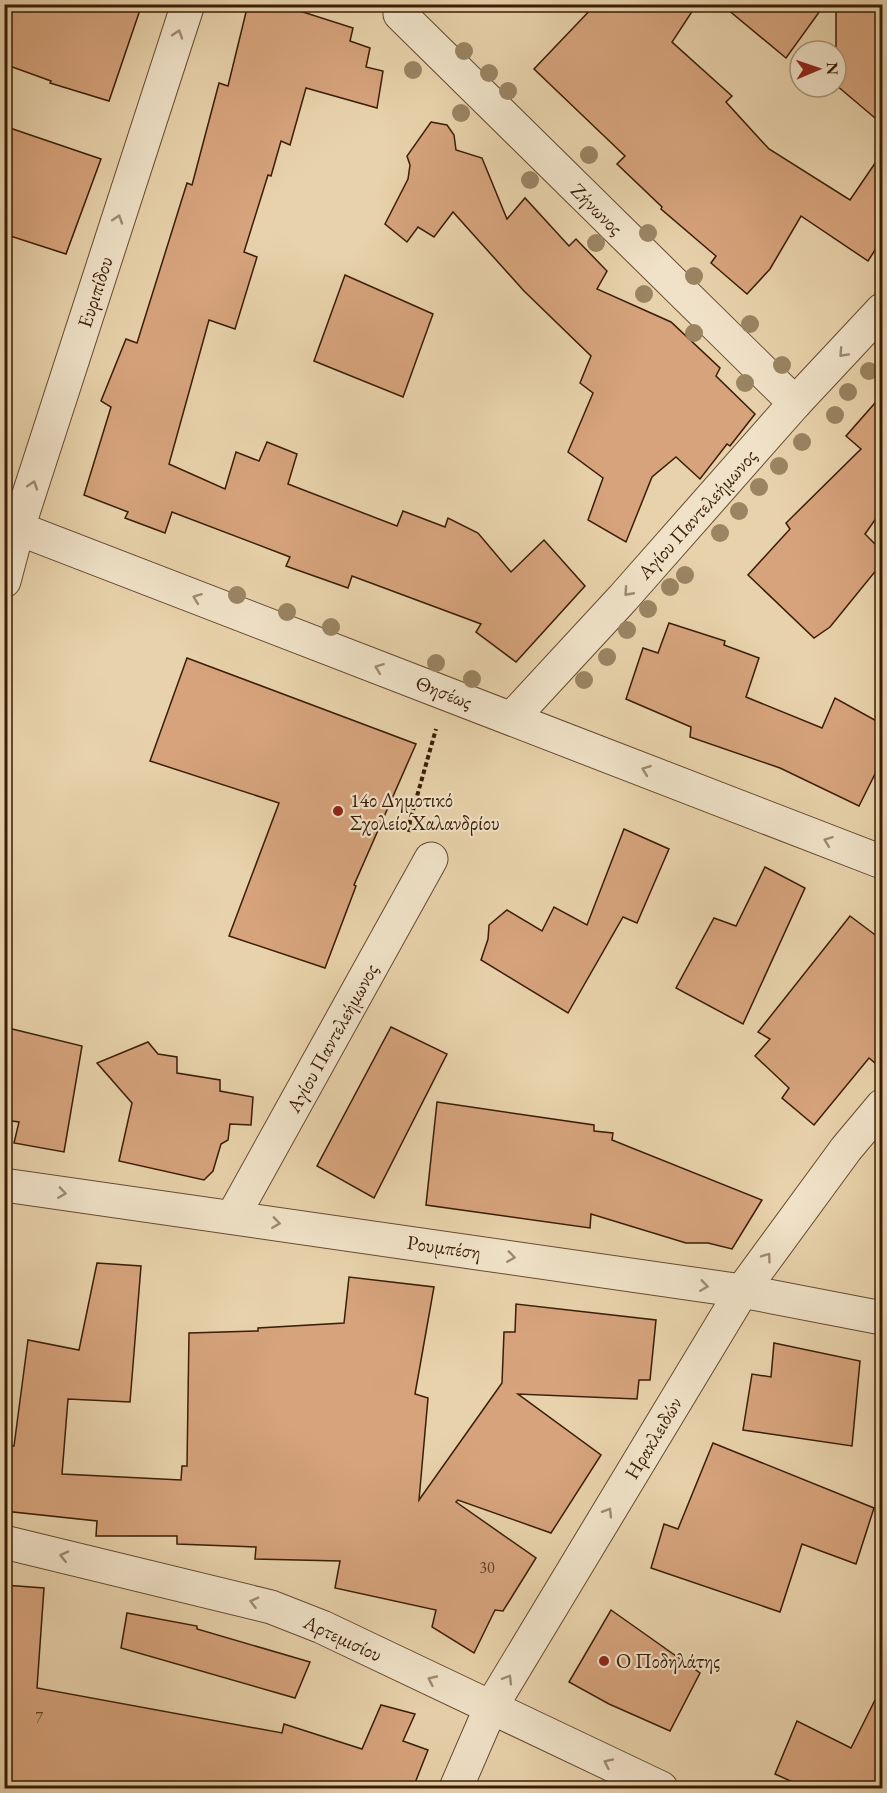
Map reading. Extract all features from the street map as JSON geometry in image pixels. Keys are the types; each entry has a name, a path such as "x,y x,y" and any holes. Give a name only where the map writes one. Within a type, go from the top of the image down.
{"street":[{"name":"Ευριπίδου","path":"4,581 11,526 188,4"},
{"name":"Ζήνωνος","path":"400,14 795,404"},
{"name":"Αγίου Παντελεήμωνος","path":"512,718 882,310"},
{"name":"Θησέως","path":"11,526 882,862"},
{"name":"Αγίου Παντελεήμωνος","path":"233,1216 420,851"},
{"name":"Ηρακλειδών","path":"456,1788 490,1707 742,1291 846,1149 882,1106"},
{"name":"Ρουμπέση","path":"4,1185 233,1216 742,1291 882,1318"},
{"name":"Αρτεμισίου","path":"4,1542 271,1607 322,1627 661,1788"}],"path":[{"path":"420,851 410,820 446,694"}],"building":[{"path":"4,4 142,4 109,101 50,83 51,81 4,64"},
{"path":"248,4 278,4 353,28 350,41 370,48 366,67 383,71 377,108 306,88 290,145 281,141 244,252 257,257 235,329 209,320 169,464 225,489 236,452 259,461 267,442 297,454 288,484 397,526 403,511 445,527 448,518 478,533 511,572 544,540 585,586 516,662 476,632 481,624 352,576 348,588 286,566 290,557 172,512 165,533 125,518 128,512 84,495 111,407 101,401 126,339 137,343 187,183 192,185 219,83 228,86"},
{"path":"596,4 697,4 672,42 732,96 726,102 769,149 850,200 882,153 882,239 868,261 801,216 770,269 747,294 711,263 716,256 661,209 662,207 617,164 625,156 534,69"},
{"path":"721,4 825,4 800,39 788,39 786,58"},
{"path":"836,4 882,4 882,124 848,95 848,39 836,39"},
{"path":"431,122 447,125 454,135 456,150 482,158 507,219 525,198 569,246 576,239 607,271 597,289 671,322 720,368 716,376 755,414 730,446 727,444 700,479 676,457 652,477 626,542 588,520 603,478 568,452 593,393 580,383 591,356 524,291 453,212 434,237 418,227 407,242 385,224 408,179 410,165 407,156"},
{"path":"4,126 101,159 66,254 4,234"},
{"path":"345,275 433,314 403,397 314,361"},
{"path":"882,395 882,510 865,534 882,551 882,563 830,627 814,638 748,575 790,529 786,523 861,449 846,436"},
{"path":"669,623 725,641 724,645 759,658 746,697 822,728 835,698 882,724 882,760 859,806 780,768 690,737 691,727 626,699 643,648 658,653"},
{"name":"14ο Δημοτικό Σχολείο Χαλανδρίου","path":"187,658 416,744 354,885 356,886 325,968 229,936 279,803 150,761"},
{"path":"624,829 669,849 637,923 623,917 568,1013 481,960 488,939 489,925 507,910 542,931 554,907 587,925"},
{"path":"765,867 805,888 743,1024 676,988 714,918 736,926"},
{"path":"850,916 882,940 882,1069 869,1058 814,1125 782,1098 789,1088 755,1056 770,1039 758,1032"},
{"path":"4,1027 82,1046 64,1152 14,1143 19,1122 4,1120"},
{"path":"391,1027 447,1054 374,1198 317,1166"},
{"path":"148,1042 158,1054 177,1057 177,1073 220,1080 220,1091 253,1097 251,1125 230,1124 228,1140 221,1144 213,1171 204,1180 119,1161 132,1103 97,1063"},
{"path":"437,1102 594,1125 594,1131 613,1133 612,1140 762,1200 732,1249 708,1243 686,1243 591,1214 590,1228 426,1205"},
{"path":"97,1263 141,1266 130,1402 68,1399 62,1474 181,1480 182,1466 187,1466 189,1333 258,1331 258,1328 344,1323 349,1277 434,1287 415,1394 428,1398 419,1500 502,1383 504,1332 515,1332 516,1304 656,1320 650,1380 639,1380 637,1399 518,1394 601,1455 551,1533 458,1500 456,1502 536,1558 503,1611 495,1610 474,1653 432,1627 436,1610 335,1588 340,1561 255,1559 256,1547 177,1544 177,1536 96,1536 97,1521 4,1511 4,1445 14,1446 28,1340 79,1350"},
{"path":"774,1343 860,1361 852,1446 743,1430 752,1374 771,1377"},
{"path":"713,1443 874,1508 856,1564 802,1544 780,1612 651,1568 664,1524 678,1529"},
{"path":"4,1585 44,1588 37,1688 282,1733 284,1724 362,1749 381,1705 415,1714 403,1741 428,1750 413,1788 4,1788"},
{"path":"611,1610 700,1673 670,1731 609,1704 569,1682"},
{"path":"127,1613 197,1626 197,1629 310,1662 295,1698 121,1648"},
{"path":"882,1686 882,1788 806,1788 775,1774 797,1721 851,1748"}],"place":[{"name":"14ο Δημοτικό Σχολείο Χαλανδρίου","path":"338,811"},
{"name":"Ο Ποδηλάτης","path":"604,1661"}]}
